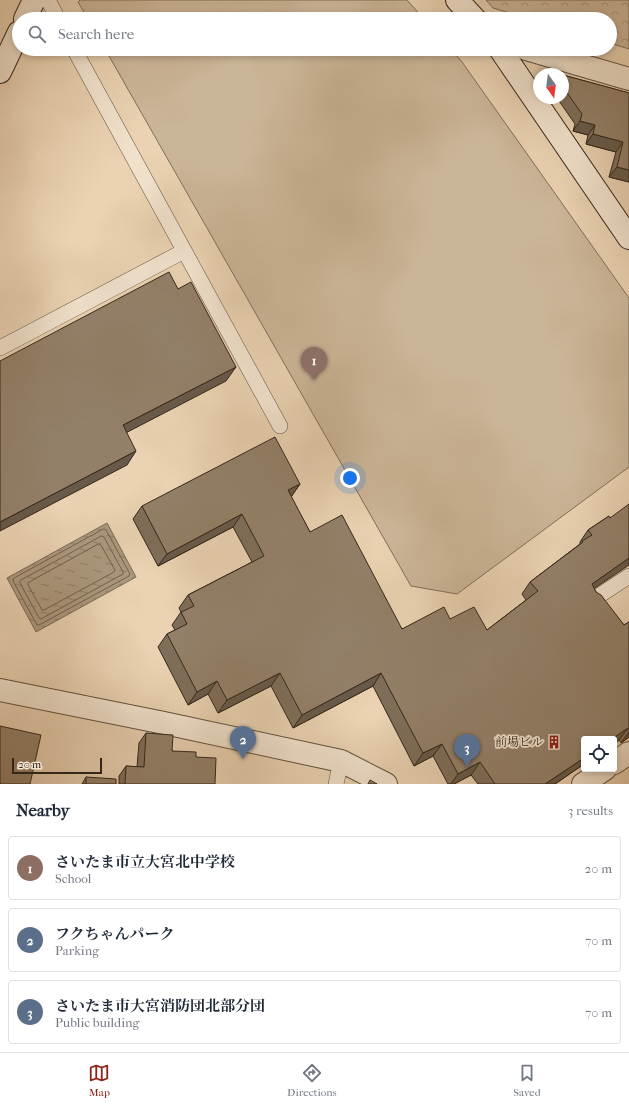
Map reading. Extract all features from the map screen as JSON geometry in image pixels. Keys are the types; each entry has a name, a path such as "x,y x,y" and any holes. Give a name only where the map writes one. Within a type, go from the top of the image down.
{"street":[{"path":"28,12 34,0"},
{"path":"457,0 468,12"},
{"path":"0,72 12,47"},
{"path":"505,56 629,238"},
{"path":"550,56 629,79"},
{"path":"0,690 172,724 341,761 386,784"},
{"path":"617,761 629,753"},
{"path":"583,784 601,772"}],"lane":[{"path":"48,0 54,12"},
{"path":"78,56 280,426"},
{"path":"0,348 184,251"},
{"path":"594,599 629,576"},
{"path":"336,784 341,761"}],"green space":[{"path":"80,0 407,0 418,12 84,12 78,2"},
{"path":"486,0 629,0 629,49 617,45 617,12 506,12 493,8"},
{"path":"109,56 457,56 629,298 629,467 457,594 411,586"}],"water":[{"path":"107,523 136,577 36,632 7,578"}],"building":[{"path":"569,77 629,93 629,170 617,167 623,142 593,134 595,125 580,121 582,114 569,96"},
{"path":"169,272 178,289 191,282 236,367 123,425 136,451 0,522 0,361"},
{"path":"275,437 300,484 288,490 310,532 342,515 402,629 444,607 450,619 474,607 487,630 538,591 530,582 583,542 582,541 592,535 588,530 609,516 610,518 629,504 629,558 592,584 596,592 601,595 624,625 629,622 629,729 628,728 616,736 581,736 581,760 545,784 495,784 480,762 458,774 442,744 423,753 381,673 302,715 280,673 227,700 217,681 197,692 167,634 187,624 181,612 194,606 188,595 264,556 242,514 167,554 142,506"},
{"path":"0,726 41,735 30,784 0,784"},
{"path":"146,733 173,735 172,751 196,752 196,757 216,758 215,784 125,784 126,766 144,767"},
{"path":"86,777 116,779 116,784 86,784"},
{"path":"370,780 377,784 368,784"}],"place":[{"name":"さいたま市立大宮北中学校","path":"314,380"},
{"name":"前場ビル","path":"554,742"},
{"name":"フクちゃんパーク","path":"243,759"},
{"name":"さいたま市大宮消防団北部分団","path":"467,767"}]}
